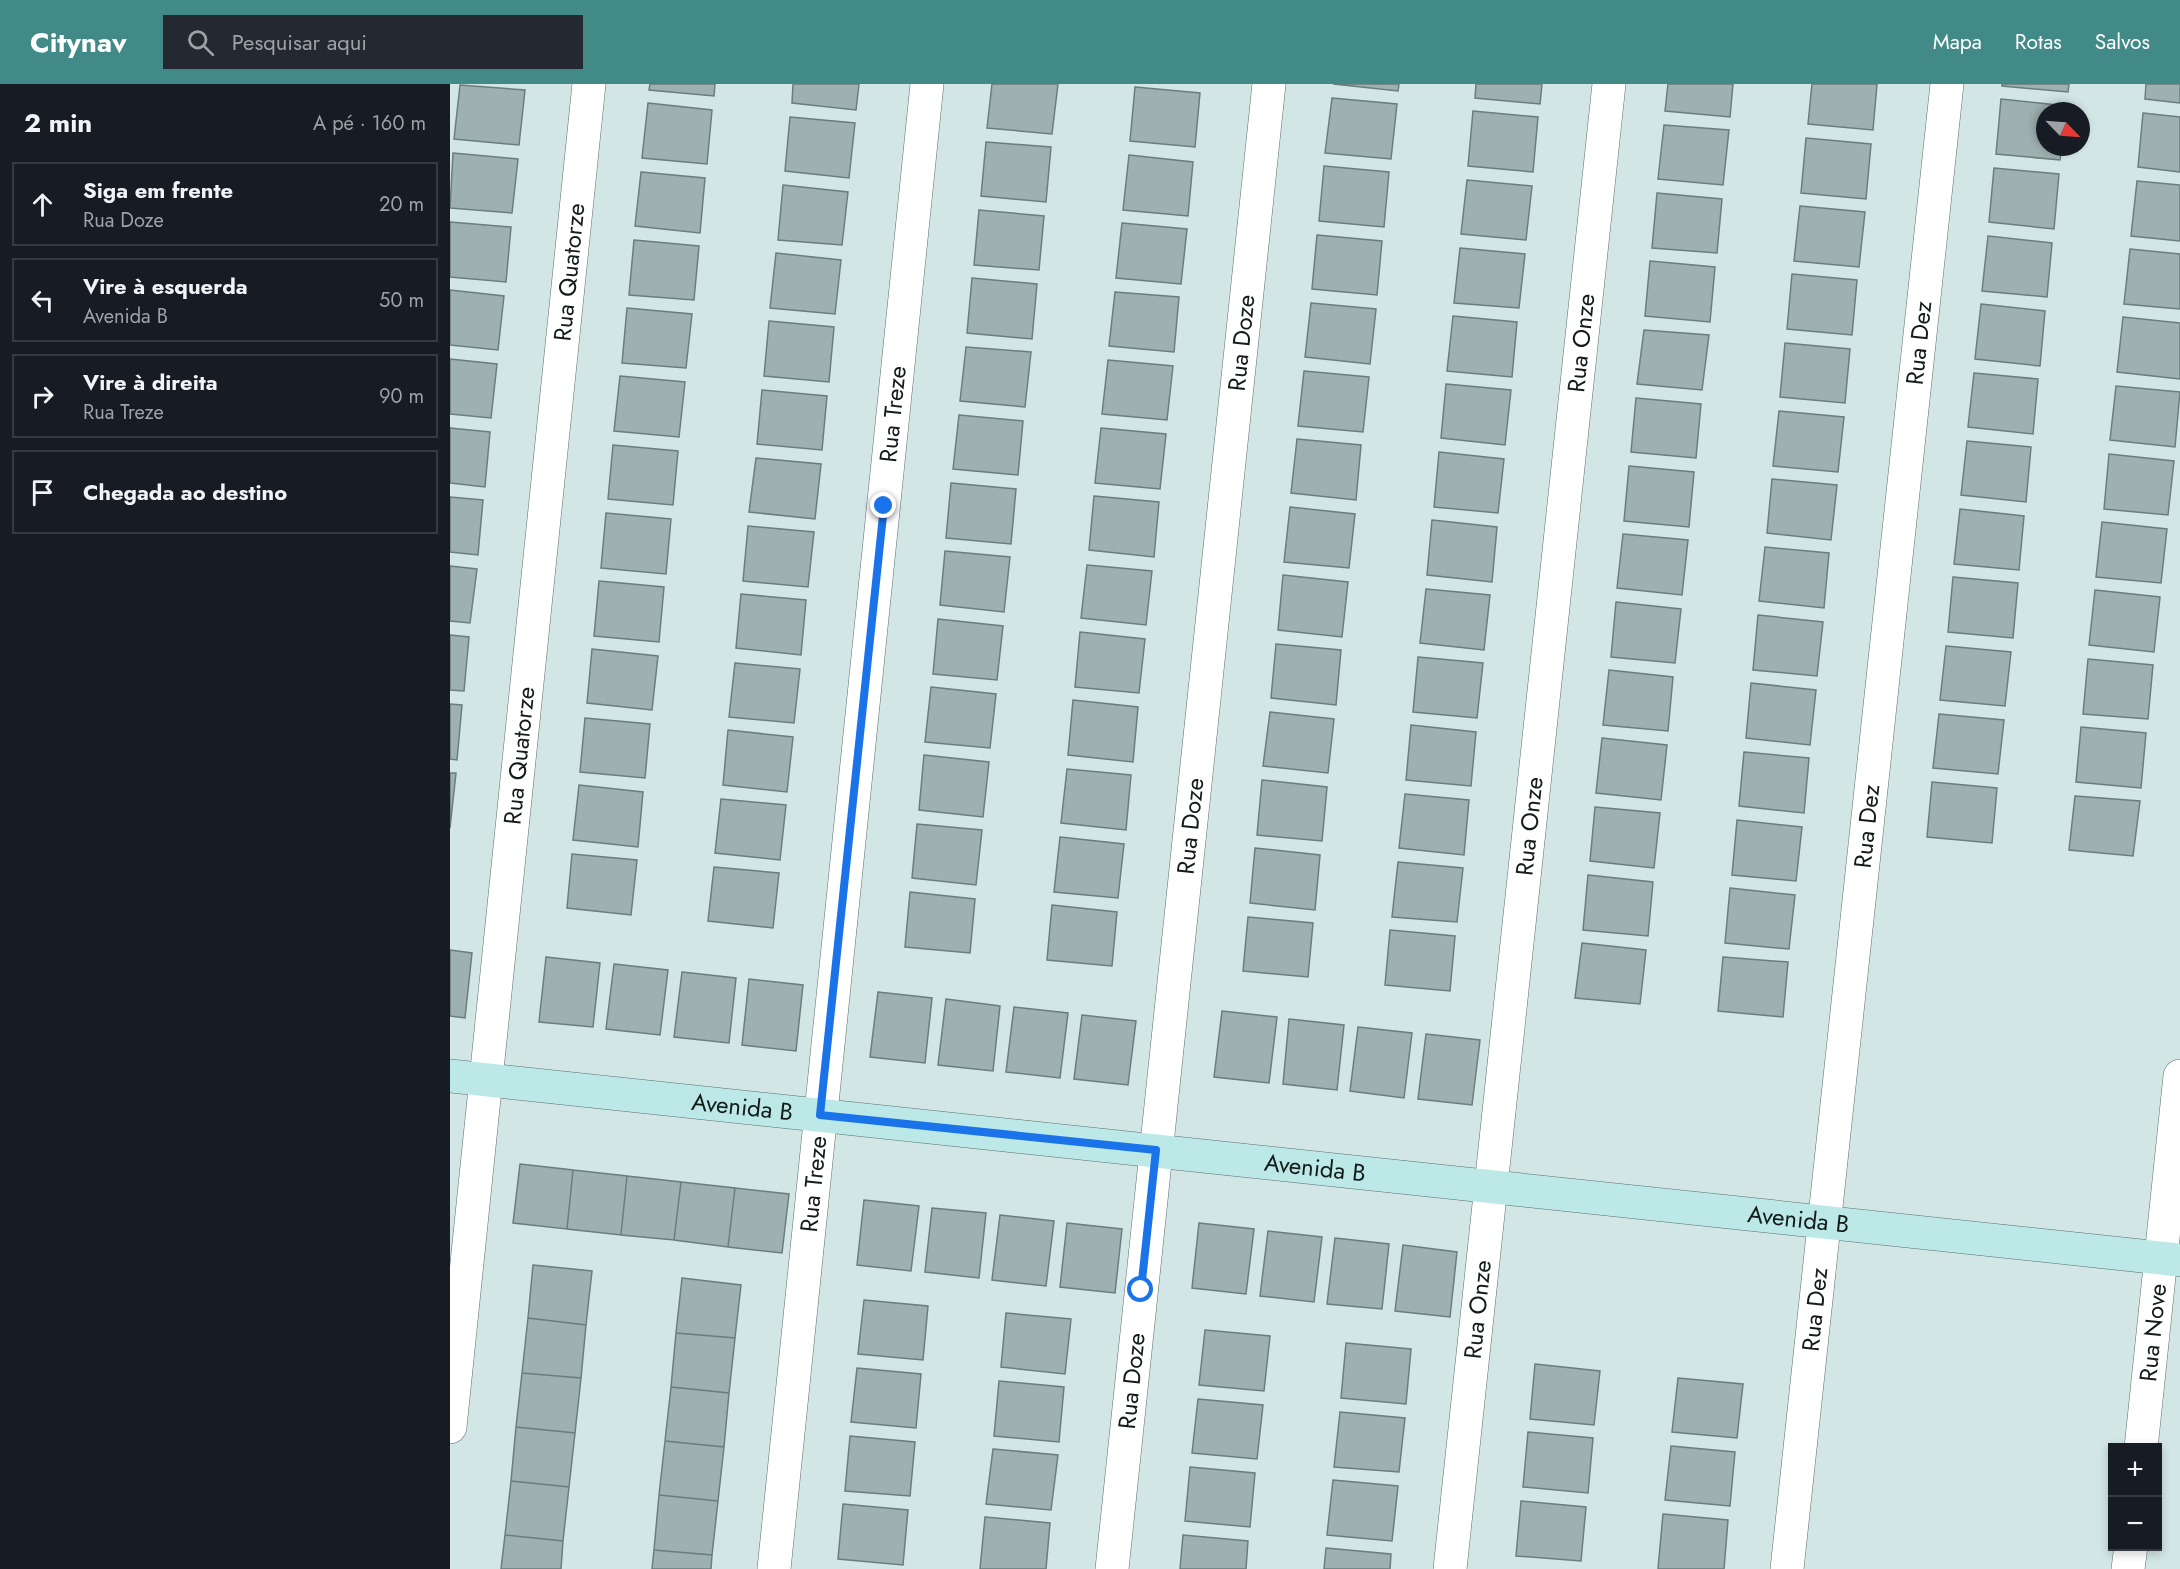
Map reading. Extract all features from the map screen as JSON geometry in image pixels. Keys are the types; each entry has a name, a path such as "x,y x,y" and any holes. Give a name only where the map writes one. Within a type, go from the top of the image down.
{"street":[{"name":"Rua Quatorze","path":"450,1427 589,84"},
{"name":"Rua Treze","path":"774,1569 927,84"},
{"name":"Rua Doze","path":"1112,1569 1269,84"},
{"name":"Rua Onze","path":"1450,1569 1609,84"},
{"name":"Rua Dez","path":"1788,1569 1947,84"},
{"name":"Avenida B","path":"450,1076 2170,1259"},
{"name":"Rua Nove","path":"2142,1443 2170,1259 2180,1076"},
{"path":"2128,1569 2130,1551"}],"building":[{"path":"650,84 715,84 714,96 649,90"},
{"path":"793,84 859,84 856,110 792,103"},
{"path":"992,84 1058,84 1052,134 987,128"},
{"path":"1333,84 1399,84 1398,91"},
{"path":"1476,84 1542,84 1540,104 1475,98"},
{"path":"1668,84 1733,84 1730,117 1665,111"},
{"path":"1812,84 1877,84 1873,130 1808,124"},
{"path":"2002,84 2069,84 2068,92 2002,86"},
{"path":"2146,84 2180,84 2180,103 2145,99"},
{"path":"460,85 525,90 519,145 454,139"},
{"path":"1135,87 1200,93 1195,147 1130,141"},
{"path":"1332,98 1397,104 1391,159 1325,153"},
{"path":"2001,99 2036,103 2036,156 2061,156 2060,160 1996,154"},
{"path":"648,103 712,110 707,164 642,158"},
{"path":"1473,111 1538,117 1533,172 1468,166"},
{"path":"2143,113 2180,117 2180,172 2138,167"},
{"path":"790,117 855,123 849,178 785,171"},
{"path":"1664,125 1729,130 1723,185 1658,179"},
{"path":"1806,138 1871,144 1866,199 1801,193"},
{"path":"986,142 1051,147 1046,202 981,196"},
{"path":"453,153 518,159 512,213 450,208"},
{"path":"1129,155 1193,162 1188,216 1123,210"},
{"path":"1324,166 1389,172 1384,227 1319,221"},
{"path":"1994,168 2059,174 2054,229 1989,222"},
{"path":"641,172 705,178 700,233 635,226"},
{"path":"1467,180 1532,186 1526,240 1461,234"},
{"path":"2137,181 2180,185 2180,241 2131,236"},
{"path":"783,185 848,192 842,245 778,240"},
{"path":"1657,193 1722,199 1717,253 1652,248"},
{"path":"1800,206 1865,212 1859,267 1794,261"},
{"path":"979,210 1044,216 1039,270 974,265"},
{"path":"450,222 511,227 506,282 450,277"},
{"path":"1122,223 1187,229 1181,284 1116,278"},
{"path":"1317,235 1382,241 1377,295 1312,289"},
{"path":"1988,236 2052,243 2047,297 1982,291"},
{"path":"634,240 699,246 694,300 629,295"},
{"path":"1460,248 1525,254 1519,308 1454,303"},
{"path":"2130,249 2180,254 2180,309 2124,304"},
{"path":"776,253 841,260 835,314 770,308"},
{"path":"1650,261 1715,267 1710,322 1645,316"},
{"path":"1792,274 1857,280 1852,335 1787,329"},
{"path":"972,278 1037,284 1032,339 967,333"},
{"path":"450,290 504,296 498,350 450,345"},
{"path":"1115,292 1179,297 1174,352 1109,346"},
{"path":"1311,303 1376,309 1370,364 1305,357"},
{"path":"1981,304 2045,311 2040,366 1975,359"},
{"path":"627,308 692,314 686,368 622,363"},
{"path":"1453,316 1517,322 1512,377 1447,371"},
{"path":"2123,317 2180,323 2180,379 2117,372"},
{"path":"769,321 834,327 829,382 764,376"},
{"path":"1644,330 1709,335 1702,390 1637,384"},
{"path":"1785,343 1850,349 1845,403 1780,397"},
{"path":"966,347 1031,352 1025,407 960,401"},
{"path":"450,359 497,364 491,418 450,414"},
{"path":"1108,360 1173,366 1167,420 1102,414"},
{"path":"1304,371 1369,377 1363,432 1298,426"},
{"path":"1974,373 2038,379 2033,434 1968,427"},
{"path":"620,376 685,382 679,437 614,431"},
{"path":"1446,384 1511,390 1505,445 1441,438"},
{"path":"2116,386 2180,392 2175,447 2110,440"},
{"path":"762,390 827,396 822,450 757,444"},
{"path":"1636,398 1701,404 1696,458 1631,452"},
{"path":"1779,411 1844,417 1838,472 1773,466"},
{"path":"959,415 1023,421 1018,475 953,469"},
{"path":"450,428 490,432 485,487 450,483"},
{"path":"1101,428 1166,434 1160,489 1095,483"},
{"path":"1297,439 1361,445 1356,500 1291,493"},
{"path":"1967,441 2031,447 2026,502 1961,495"},
{"path":"613,445 678,451 673,505 608,499"},
{"path":"1439,452 1504,459 1498,513 1434,507"},
{"path":"2109,454 2174,461 2168,515 2104,509"},
{"path":"756,458 821,464 815,519 749,512"},
{"path":"1629,466 1694,472 1689,527 1624,521"},
{"path":"1772,479 1837,485 1831,540 1767,533"},
{"path":"951,483 1016,489 1011,544 946,538"},
{"path":"1094,496 1159,502 1154,557 1089,550"},
{"path":"450,497 483,500 478,555 450,552"},
{"path":"1290,507 1355,514 1349,568 1284,562"},
{"path":"1960,509 2024,516 2019,570 1954,564"},
{"path":"606,513 671,519 666,574 601,568"},
{"path":"1432,520 1497,527 1492,582 1427,575"},
{"path":"2102,522 2167,529 2161,583 2096,577"},
{"path":"748,526 814,532 808,587 743,581"},
{"path":"1623,534 1688,540 1682,595 1617,588"},
{"path":"1765,547 1829,553 1824,608 1759,601"},
{"path":"945,551 1010,557 1004,612 940,605"},
{"path":"1087,565 1152,571 1146,625 1081,618"},
{"path":"450,566 477,569 470,623 450,621"},
{"path":"1283,575 1348,582 1342,637 1278,630"},
{"path":"1953,577 2018,583 2013,638 1948,632"},
{"path":"599,581 664,587 659,642 594,636"},
{"path":"1426,589 1490,595 1484,650 1420,643"},
{"path":"2095,590 2160,597 2154,652 2089,645"},
{"path":"741,594 806,600 801,655 736,648"},
{"path":"1616,602 1681,609 1675,663 1611,657"},
{"path":"1758,615 1823,622 1817,676 1753,670"},
{"path":"938,619 1003,626 997,680 933,674"},
{"path":"1080,632 1145,639 1139,693 1075,687"},
{"path":"450,635 469,637 464,691 450,690"},
{"path":"1276,644 1341,650 1336,705 1271,698"},
{"path":"1946,646 2011,652 2005,706 1940,700"},
{"path":"592,649 658,656 652,710 587,703"},
{"path":"1418,657 1483,663 1477,718 1413,712"},
{"path":"2088,659 2153,665 2148,719 2083,714"},
{"path":"735,663 800,669 794,723 729,717"},
{"path":"1609,670 1673,677 1668,731 1603,725"},
{"path":"1751,683 1816,690 1810,745 1746,738"},
{"path":"931,687 996,694 990,748 925,742"},
{"path":"1073,700 1138,707 1133,762 1068,755"},
{"path":"450,704 462,705 457,760 450,759"},
{"path":"1270,712 1334,719 1328,773 1263,766"},
{"path":"1939,714 2004,720 1998,774 1933,768"},
{"path":"585,718 650,724 645,778 580,772"},
{"path":"1411,725 1476,732 1471,786 1406,780"},
{"path":"2081,727 2146,733 2141,788 2076,782"},
{"path":"728,730 793,737 787,792 723,785"},
{"path":"1602,738 1667,745 1661,800 1596,793"},
{"path":"1744,752 1809,758 1804,813 1739,806"},
{"path":"924,755 989,762 983,817 919,810"},
{"path":"1067,769 1131,775 1126,830 1061,823"},
{"path":"450,773 456,773 450,828"},
{"path":"1262,780 1327,787 1322,841 1257,835"},
{"path":"1932,782 1997,788 1992,843 1927,837"},
{"path":"579,785 643,792 638,847 573,840"},
{"path":"1405,794 1469,800 1464,855 1399,848"},
{"path":"2075,796 2140,801 2133,856 2069,850"},
{"path":"721,799 786,805 780,860 715,853"},
{"path":"1595,807 1660,813 1654,868 1590,861"},
{"path":"1737,820 1802,827 1796,881 1732,875"},
{"path":"917,824 982,830 976,885 912,878"},
{"path":"1060,837 1124,844 1118,898 1054,892"},
{"path":"1255,848 1320,855 1315,910 1250,903"},
{"path":"572,854 637,860 631,915 567,908"},
{"path":"1398,862 1463,868 1457,922 1392,917"},
{"path":"714,867 779,873 773,928 708,921"},
{"path":"1588,875 1653,882 1648,936 1583,930"},
{"path":"1730,888 1795,895 1789,949 1725,943"},
{"path":"910,892 975,899 970,953 905,947"},
{"path":"1052,905 1117,912 1112,966 1047,960"},
{"path":"1248,917 1313,923 1308,977 1243,971"},
{"path":"1390,930 1455,936 1450,991 1385,985"},
{"path":"1582,943 1646,950 1640,1004 1575,998"},
{"path":"450,950 472,953 465,1018 450,1016"},
{"path":"546,957 600,963 593,1027 539,1022"},
{"path":"1723,957 1788,962 1783,1017 1718,1011"},
{"path":"614,964 668,970 660,1035 606,1029"},
{"path":"682,972 736,978 729,1043 674,1037"},
{"path":"749,979 803,985 796,1051 742,1045"},
{"path":"878,992 932,998 925,1063 870,1057"},
{"path":"946,999 1000,1006 993,1071 938,1065"},
{"path":"1014,1007 1068,1013 1060,1078 1006,1072"},
{"path":"1222,1011 1277,1017 1269,1083 1214,1077"},
{"path":"1082,1015 1136,1021 1128,1085 1074,1079"},
{"path":"1289,1019 1344,1025 1337,1090 1283,1084"},
{"path":"1358,1027 1412,1033 1404,1098 1350,1091"},
{"path":"1426,1034 1480,1040 1472,1105 1418,1099"},
{"path":"520,1164 573,1170 567,1229 513,1223"},
{"path":"573,1170 627,1176 621,1235 567,1229"},
{"path":"627,1176 681,1182 674,1240 621,1235"},
{"path":"681,1182 735,1188 728,1247 674,1240"},
{"path":"735,1188 789,1194 782,1253 728,1247"},
{"path":"864,1200 919,1206 911,1271 857,1265"},
{"path":"932,1208 986,1213 979,1278 925,1272"},
{"path":"1000,1215 1054,1221 1046,1286 992,1280"},
{"path":"1067,1223 1122,1229 1115,1293 1060,1287"},
{"path":"1199,1223 1254,1229 1246,1294 1192,1288"},
{"path":"1268,1231 1322,1237 1314,1302 1260,1296"},
{"path":"1335,1238 1389,1244 1382,1309 1327,1304"},
{"path":"1403,1245 1457,1252 1450,1317 1395,1311"},
{"path":"533,1265 592,1271 586,1325 528,1318"},
{"path":"682,1278 741,1285 735,1338 676,1333"},
{"path":"864,1300 928,1306 923,1360 858,1354"},
{"path":"1006,1313 1071,1319 1065,1374 1001,1367"},
{"path":"528,1318 586,1325 581,1378 522,1373"},
{"path":"1205,1330 1270,1336 1264,1391 1199,1385"},
{"path":"676,1333 735,1338 729,1393 671,1387"},
{"path":"1346,1343 1411,1349 1406,1404 1341,1398"},
{"path":"1535,1364 1600,1371 1594,1425 1530,1419"},
{"path":"857,1368 921,1374 916,1428 851,1422"},
{"path":"522,1373 581,1378 575,1433 516,1427"},
{"path":"1678,1378 1743,1384 1737,1438 1672,1432"},
{"path":"999,1381 1064,1387 1059,1442 994,1436"},
{"path":"671,1387 729,1393 724,1447 665,1441"},
{"path":"1198,1399 1263,1405 1257,1459 1192,1453"},
{"path":"1340,1412 1405,1418 1399,1472 1334,1467"},
{"path":"516,1427 575,1433 569,1487 511,1481"},
{"path":"1528,1432 1593,1438 1588,1493 1523,1487"},
{"path":"850,1436 915,1442 910,1496 845,1491"},
{"path":"665,1441 724,1447 718,1501 659,1495"},
{"path":"1671,1446 1735,1452 1730,1506 1665,1500"},
{"path":"993,1449 1058,1455 1051,1510 986,1504"},
{"path":"1190,1467 1255,1473 1250,1527 1185,1521"},
{"path":"1333,1480 1398,1486 1392,1541 1327,1535"},
{"path":"511,1481 569,1487 563,1541 505,1535"},
{"path":"659,1495 718,1501 712,1555 654,1550"},
{"path":"1521,1501 1586,1507 1581,1561 1516,1556"},
{"path":"843,1504 908,1510 903,1565 838,1559"},
{"path":"1663,1514 1728,1520 1724,1569 1658,1569"},
{"path":"985,1517 1050,1523 1046,1569 980,1569"},
{"path":"505,1535 563,1541 561,1569 501,1569"},
{"path":"1183,1535 1248,1541 1246,1569 1180,1569"},
{"path":"1326,1548 1391,1554 1390,1569 1324,1569"},
{"path":"654,1550 712,1555 711,1569 652,1569"}],"route":[{"path":"884,506 820,1115 1156,1150 1141,1290"}]}
